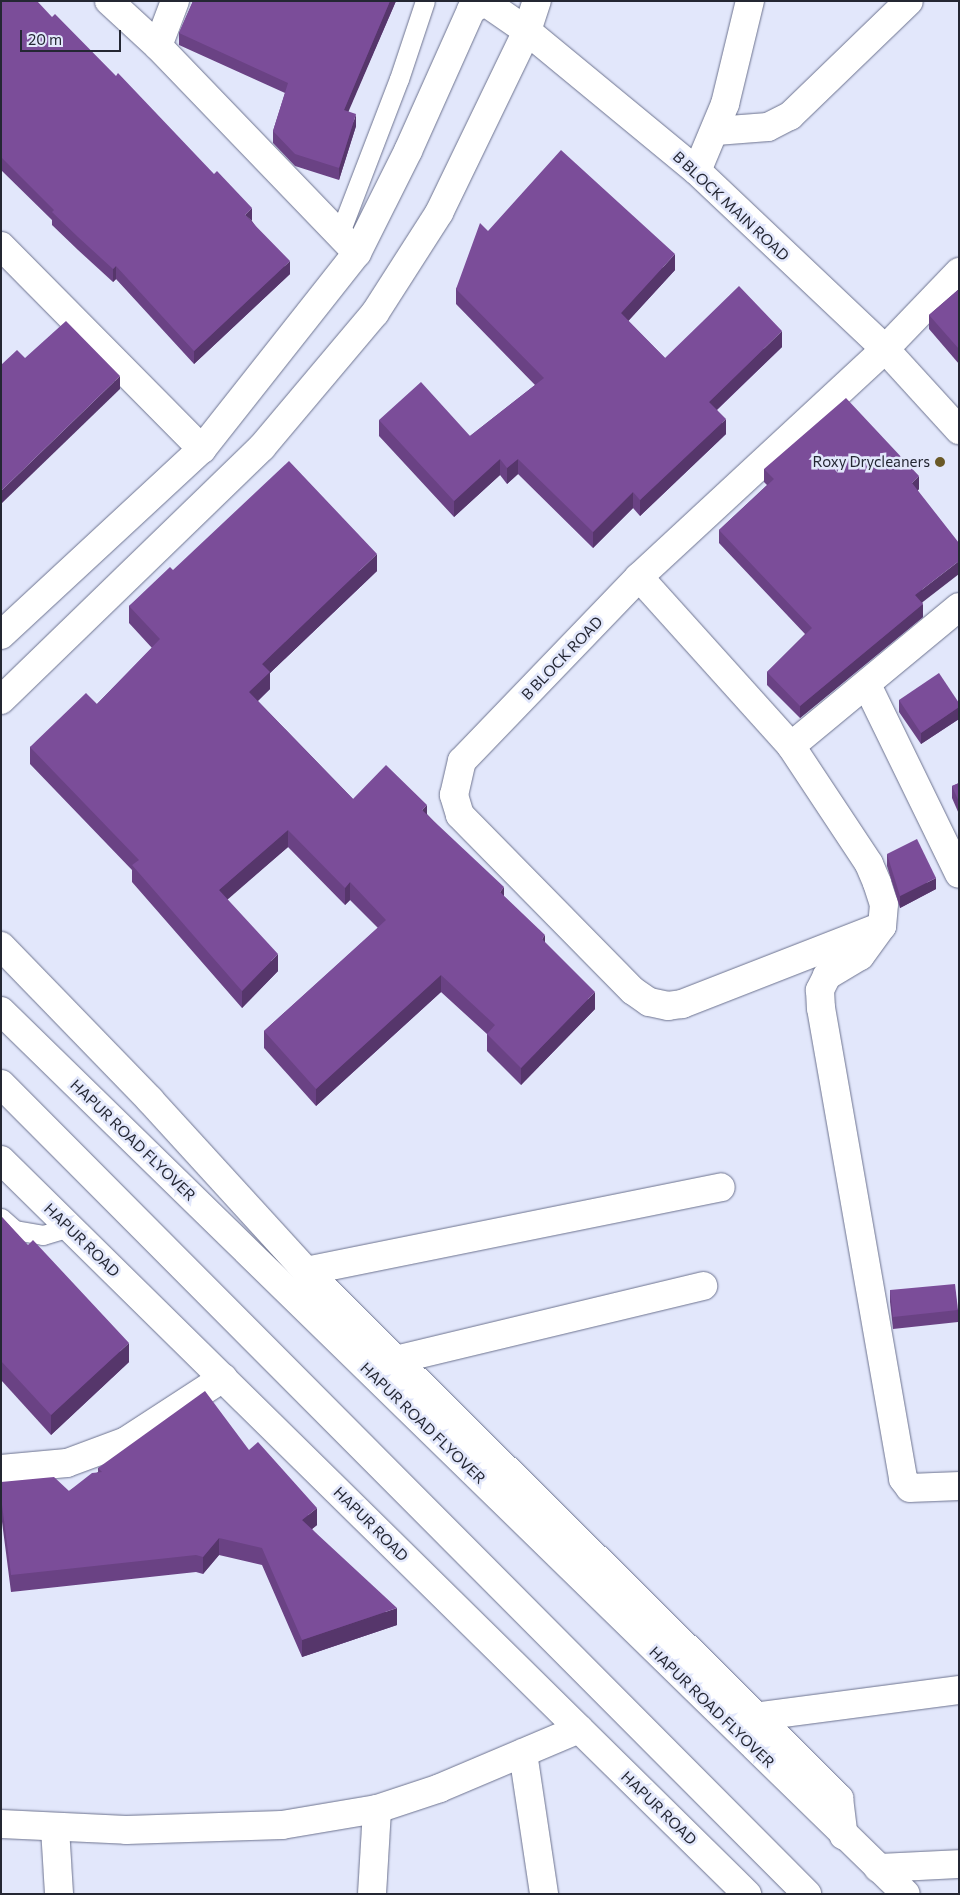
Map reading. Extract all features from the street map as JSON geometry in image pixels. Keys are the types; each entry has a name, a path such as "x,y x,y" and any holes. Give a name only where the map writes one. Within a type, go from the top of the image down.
{"street":[{"path":"109,1 158,46 348,244"},
{"path":"158,46 175,1"},
{"path":"1,700 262,447 375,313 439,213 527,31 537,1"},
{"path":"697,171 703,151 716,130 750,1"},
{"path":"716,130 768,127 790,116 909,1"},
{"path":"1,635 202,449 348,244 408,151 472,10 485,2"},
{"name":"B BLOCK MAIN ROAD","path":"485,2 527,31 697,171 885,349 959,430"},
{"path":"1,246 202,449"},
{"name":"B BLOCK ROAD","path":"882,926 682,1004 668,1006 649,1002 633,991 460,815 454,795 462,761 639,577 885,349 959,272"},
{"path":"639,577 791,746 869,864 884,904 882,926 860,956 827,976 820,990 821,1008 903,1479 910,1488 959,1486"},
{"path":"791,746 959,607"},
{"path":"868,684 959,874"},
{"path":"1,946 150,1100 306,1271 753,1717 839,1798 844,1836"},
{"name":"HAPUR ROAD FLYOVER","path":"1,1010 807,1800 906,1894"},
{"path":"1,1084 807,1894"},
{"name":"HAPUR ROAD","path":"1,1160 744,1890"},
{"path":"306,1271 721,1187"},
{"path":"395,1360 703,1286"},
{"path":"1,1469 67,1463 126,1441 223,1378"},
{"path":"753,1717 959,1690"},
{"path":"1,1824 55,1828 282,1825 377,1809 440,1788 579,1729"},
{"path":"523,1753 544,1894"},
{"path":"372,1894 377,1809"},
{"path":"55,1828 59,1894"},
{"path":"878,1868 959,1864"},
{"path":"744,1890 769,1894"}],"lane":[{"path":"348,244 425,1"},
{"path":"1,1218 15,1230 43,1235 70,1227"}],"building":[{"path":"1,1 37,1 52,17 55,14 116,76 118,73 214,174 217,171 252,208 245,215 290,261 194,351 116,266 113,269 78,237 1,157"},
{"path":"193,1 390,1 344,110 356,114 339,168 295,154 273,131 288,83 179,33"},
{"path":"561,150 675,254 621,313 665,358 739,286 782,331 709,402 726,419 640,500 633,492 593,532 518,459 507,468 500,459 454,501 379,420 421,382 470,436 544,378 456,289 480,223 488,231"},
{"path":"959,289 959,349 929,315"},
{"path":"66,321 120,376 1,491 1,365 17,350 25,358"},
{"path":"846,398 919,476 912,483 959,543 959,561 915,595 923,604 800,706 767,672 812,628 719,530 774,479 764,469"},
{"path":"289,461 377,554 262,664 270,672 249,692 353,799 386,765 427,805 422,810 504,887 500,892 545,935 542,939 595,992 521,1068 487,1034 495,1025 441,975 316,1089 264,1031 386,920 350,882 345,888 288,830 219,890 278,954 242,991 132,865 139,860 30,747 86,693 97,704 160,639 129,606 170,567 173,570"},
{"path":"939,673 959,703 959,707 921,733 899,700"},
{"path":"959,783 959,802 952,786"},
{"path":"917,839 936,878 900,896 887,854"},
{"path":"1,1216 28,1245 33,1240 129,1343 51,1415 1,1361"},
{"path":"955,1284 958,1310 893,1317 890,1290"},
{"path":"205,1391 249,1450 258,1442 317,1508 302,1520 397,1608 302,1640 262,1548 219,1538 203,1557 196,1555 11,1575 1,1497 1,1482 54,1477 69,1491 92,1473 102,1472 98,1468"}],"place":[{"name":"Roxy Drycleaners","path":"940,462"}]}
